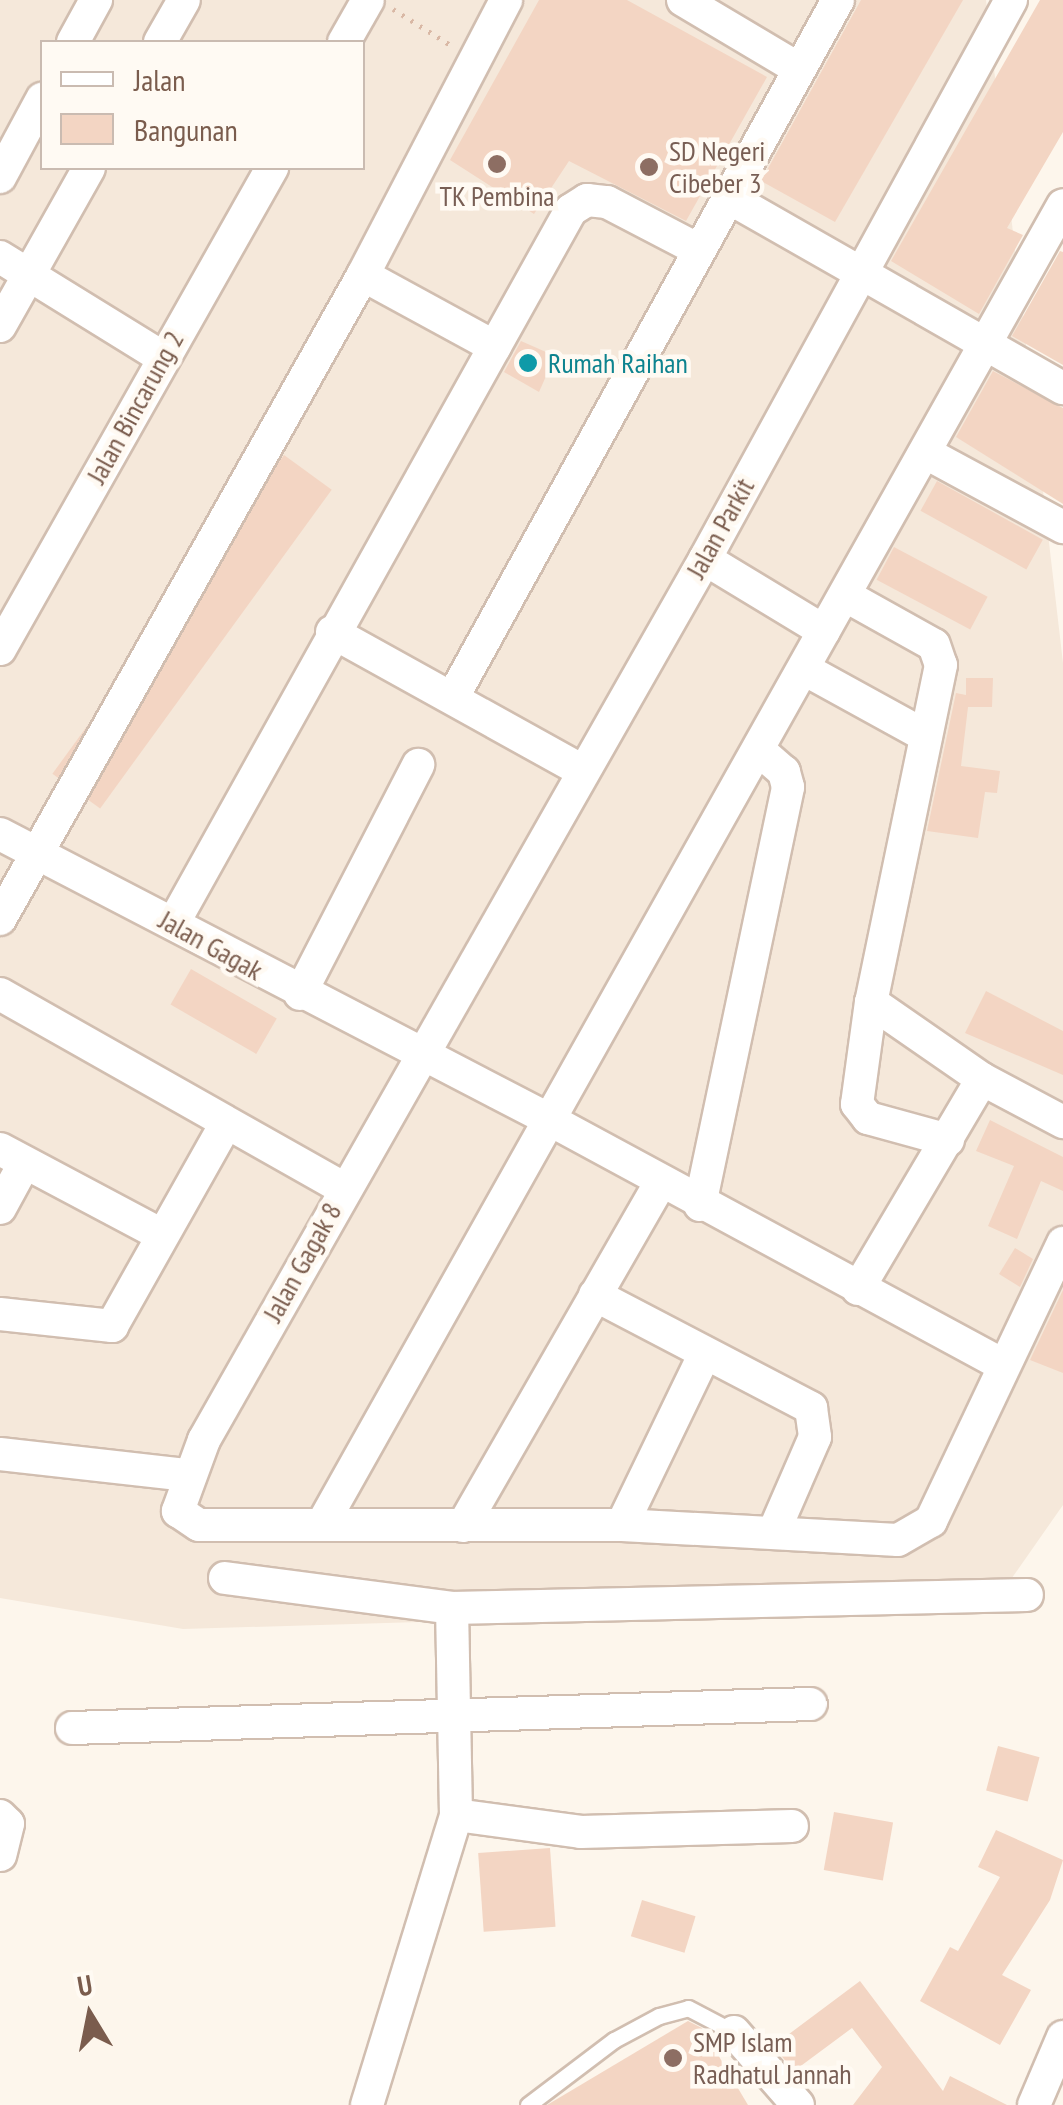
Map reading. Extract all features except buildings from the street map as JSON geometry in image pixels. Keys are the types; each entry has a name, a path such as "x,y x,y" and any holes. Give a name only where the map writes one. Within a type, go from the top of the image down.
{"street":[{"path":"74,40 96,0"},
{"path":"161,40 184,0"},
{"path":"345,40 368,0"},
{"path":"0,919 363,274 506,0"},
{"path":"454,695 699,250 732,200 797,68 838,0"},
{"name":"Jalan Parkit","path":"424,1054 581,770 704,559 1011,0"},
{"path":"689,2 797,68"},
{"path":"0,177 40,103"},
{"path":"0,326 88,170"},
{"name":"Jalan Bincarung 2","path":"0,649 271,170"},
{"path":"732,200 1063,388"},
{"path":"174,922 332,632 578,204 607,202 699,250"},
{"path":"324,1521 824,632 848,596 981,342 1058,226"},
{"path":"0,257 162,358"},
{"path":"363,274 495,347"},
{"path":"926,452 1063,527"},
{"path":"704,559 824,632"},
{"path":"848,596 939,652 926,736 871,1002 857,1104 868,1118 948,1140"},
{"path":"332,632 454,695 581,770"},
{"path":"804,669 926,736"},
{"path":"700,1205 788,787 784,772 759,750"},
{"path":"300,994 418,764"},
{"name":"Jalan Gagak","path":"0,834 174,922 300,994 552,1120 700,1205 1003,1365"},
{"path":"0,994 343,1188"},
{"path":"871,1002 982,1079 1063,1122"},
{"name":"Jalan Gagak 8","path":"188,1475 343,1188 424,1054"},
{"path":"858,1288 982,1079"},
{"path":"0,1314 112,1326 226,1124"},
{"path":"0,1208 12,1157 162,1235"},
{"path":"463,1526 660,1182"},
{"path":"0,1454 188,1475 178,1503 191,1523 324,1521 774,1529 898,1540 919,1532 932,1521 1063,1243"},
{"path":"595,1295 815,1416 814,1437 774,1529"},
{"path":"622,1526 706,1353"},
{"path":"226,1578 452,1608 1028,1595"},
{"path":"368,2105 456,1815 452,1608"},
{"path":"72,1728 811,1704"},
{"path":"456,1815 581,1832 792,1826"},
{"path":"0,1816 8,1824 0,1855"},
{"path":"734,2032 798,2105"},
{"path":"1034,2105 1063,2037"}],"lane":[{"path":"528,2105 614,2040 659,2016 688,2008 734,2032"}],"path":[{"path":"378,0 474,59"}],"shaded area":[{"path":"0,0 986,0 1063,663 1063,1505 993,1605 183,1629 0,1598"}],"place":[{"name":"TK Pembina","path":"497,164"},
{"name":"SD Negeri Cibeber 3","path":"649,167"},
{"name":"Rumah Raihan","path":"528,363"},
{"name":"SMP Islam Radhatul Jannah","path":"673,2058"}]}
